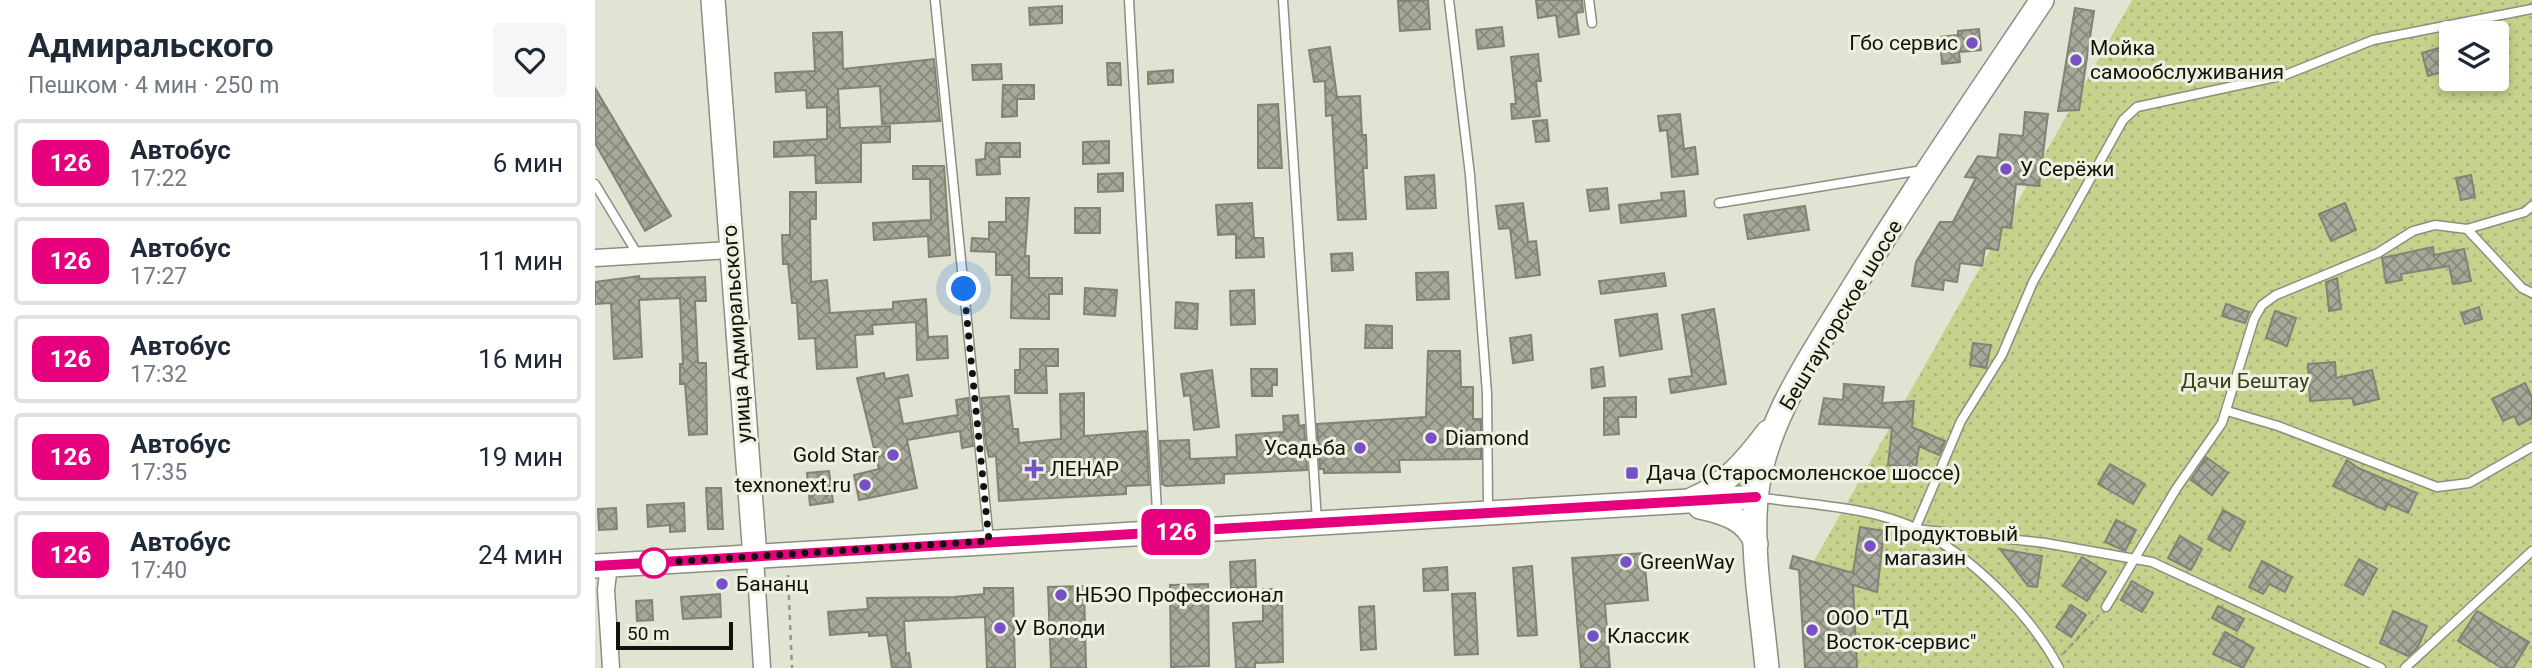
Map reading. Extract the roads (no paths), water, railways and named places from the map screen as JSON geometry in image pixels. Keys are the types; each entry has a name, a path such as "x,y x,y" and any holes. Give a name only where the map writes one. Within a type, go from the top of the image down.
{"main road":[{"name":"улица Адмиральского","path":"713,0 755,557"},
{"name":"Бештаугорское шоссе","path":"1765,667 1756,544 1756,497 1767,453 1783,412 1815,350 1930,168 2042,0"},
{"path":"1683,503 1722,483 1750,457 1783,412"},
{"path":"602,565 989,541 1488,515 1756,497"},
{"path":"1683,503 1733,517 1748,528 1756,544"}],"street":[{"path":"595,258 730,250"},
{"name":"улица Адмиральского","path":"755,557 762,668"},
{"path":"602,565 611,668"}],"lane":[{"path":"935,0 989,541"},
{"path":"1129,0 1158,533"},
{"path":"1283,0 1318,525"},
{"path":"1449,0 1470,175 1487,393 1488,515"},
{"path":"1589,0 1592,23"},
{"path":"1915,528 1961,421 2002,355 2033,282 2123,120 2137,107 2285,75 2373,40 2532,9"},
{"path":"1719,203 1930,168"},
{"path":"595,184 638,256"},
{"path":"2106,607 2155,523 2209,445 2227,411 2254,319 2262,305 2293,286 2378,253 2413,231 2435,225 2467,229 2525,212 2532,206"},
{"path":"2467,229 2522,288 2532,293"},
{"path":"2227,411 2278,426 2437,487 2469,483 2532,447"},
{"path":"1756,497 1876,515 1915,528 2045,543 2152,562 2381,668"},
{"path":"1915,528 1989,579 2021,614 2058,665"},
{"path":"2405,668 2532,551"}],"place":[{"name":"Гбо cервис","path":"1972,43"},
{"name":"Мойка самообслуживания","path":"2076,60"},
{"name":"У Серёжи","path":"2006,169"},
{"name":"Diamond","path":"1431,438"},
{"name":"Усадьба","path":"1360,448"},
{"name":"Gold Star","path":"893,455"},
{"name":"ЛЕНАР","path":"1034,469"},
{"name":"Дача (Старосмоленское шоссе)","path":"1632,473"},
{"name":"texnonext.ru","path":"865,485"},
{"name":"Продуктовый магазин","path":"1870,546"},
{"name":"GreenWay","path":"1626,562"},
{"name":"Бананц","path":"722,584"},
{"name":"НБЭО Профессионал","path":"1061,595"},
{"name":"У Володи","path":"1000,628"},
{"name":"ООО \"ТД Восток-сервис\"","path":"1812,630"},
{"name":"Классик","path":"1593,636"}],"park label":[{"name":"Дачи Бештау","path":"2245,381"}]}
